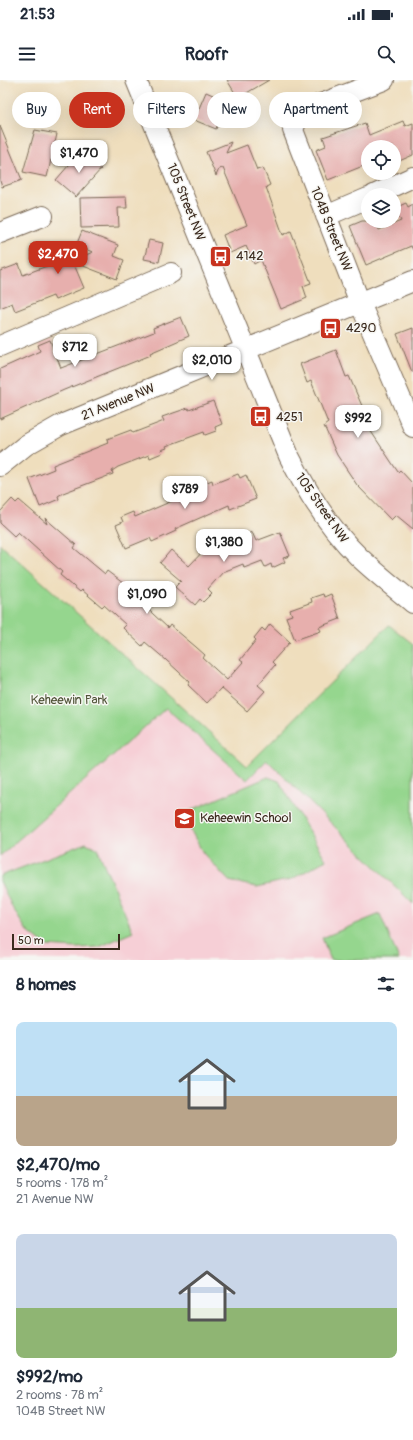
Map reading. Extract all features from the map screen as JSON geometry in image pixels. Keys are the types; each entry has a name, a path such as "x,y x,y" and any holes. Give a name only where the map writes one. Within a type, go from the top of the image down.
{"street":[{"name":"105 Street NW","path":"136,80 289,456 312,497 344,541 358,556 413,603"},
{"name":"104B Street NW","path":"384,80 305,110 295,122 294,130 295,137 360,303 413,427"},
{"path":"389,188 413,177"},
{"path":"326,216 361,201"},
{"path":"0,233 43,216"},
{"path":"0,346 171,273"},
{"name":"21 Avenue NW","path":"2,460 61,425 413,281"}],"shaded area":[{"name":"Keheewin School","path":"166,708 247,780 267,759 413,904 413,960 0,960 0,856"}],"green space":[{"name":"Keheewin Park","path":"0,544 247,766 389,625 413,644 413,904 267,760 247,780 166,708 0,856"},
{"path":"268,777 279,781 326,860 292,879 257,887 229,881 203,853 182,814"},
{"path":"86,843 97,848 133,932 99,947 76,948 46,946 27,931 13,909 0,881 0,876"},
{"path":"380,914 399,960 331,960 322,938"}],"building":[{"path":"227,80 269,80 248,92 234,92"},
{"path":"207,92 207,125 199,122 199,108"},
{"path":"403,121 405,126 413,123 413,155 401,160 401,140 361,140 361,167 328,180 316,150 326,146 323,137 350,128 362,128 362,124 365,123 369,135"},
{"path":"0,126 22,180 2,187 0,181"},
{"path":"35,130 57,134 47,177 23,172"},
{"path":"231,142 226,153 247,145 257,170 263,168 270,185 266,187 283,235 291,231 311,283 303,286 307,298 281,309 261,260 254,264 246,246 230,253 223,235 247,225 223,168 219,169 216,176 206,152"},
{"path":"81,151 101,169 76,197 56,180"},
{"path":"126,197 127,208 118,208 119,227 81,228 80,198"},
{"path":"406,203 408,207 413,204 413,250 411,246 366,265 350,226 361,221 361,228 378,228 379,230 384,228 401,228 401,205"},
{"path":"82,231 118,245 114,256 124,260 117,279 73,262 84,288 55,300 53,296 15,311 12,303 0,308 0,271 19,264 23,275 55,263 56,267 93,252 76,246"},
{"path":"149,240 163,243 159,262 144,259"},
{"path":"181,317 189,336 150,353 151,355 64,390 0,419 0,369 40,351 38,345 50,340 61,368 154,332 153,328"},
{"path":"413,328 413,372 412,372 397,334"},
{"path":"336,350 346,377 349,376 372,429 370,430 398,472 400,470 413,484 413,529 396,515 391,520 357,485 337,455 324,426 328,423 311,381 307,383 300,364"},
{"path":"213,401 222,424 215,427 216,431 205,435 204,432 166,446 167,448 161,450 162,453 150,458 149,455 118,467 112,471 113,474 63,493 58,496 59,499 40,507 29,479 54,469 53,465 108,443 107,439 131,430 133,433 164,421 162,417 188,408 189,410"},
{"path":"238,474 240,478 246,475 256,499 230,509 229,505 175,529 176,531 152,542 150,538 126,548 116,525 123,522 121,517 133,512 135,517 172,501 171,498 200,485 212,480 213,484"},
{"path":"12,499 16,503 19,500 47,524 45,518 76,545 74,548 105,574 107,571 132,590 140,598 138,600 168,628 170,625 205,655 203,658 227,680 243,662 240,660 256,640 254,638 262,628 265,631 270,624 290,642 272,662 275,665 258,685 265,691 247,711 221,688 207,703 188,685 190,682 166,660 145,642 142,646 123,628 126,625 104,605 102,607 82,590 80,592 60,575 62,572 18,532 14,536 0,523 0,512"},
{"path":"252,532 256,541 280,532 290,556 283,558 285,562 272,568 271,564 265,567 262,561 244,568 243,564 223,572 208,589 212,593 203,602 200,599 195,605 175,587 181,581 160,563 171,550 189,566 209,545 212,548"},
{"path":"323,594 324,597 331,594 340,619 319,627 321,631 295,640 286,617 292,615 290,610 312,602 311,598"}],"place":[{"name":"4142","path":"221,256"},
{"name":"4290","path":"330,328"},
{"name":"4251","path":"260,417"},
{"name":"Keheewin School","path":"184,818"}]}
